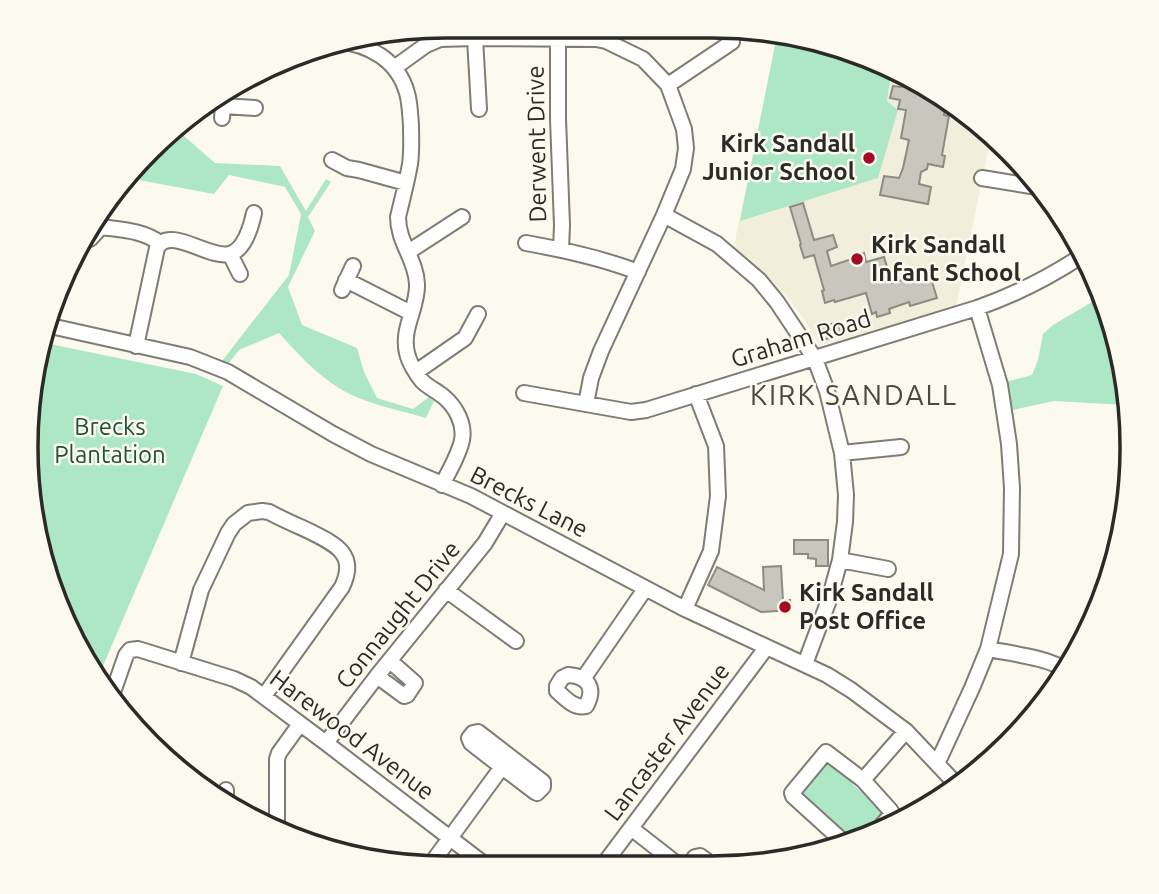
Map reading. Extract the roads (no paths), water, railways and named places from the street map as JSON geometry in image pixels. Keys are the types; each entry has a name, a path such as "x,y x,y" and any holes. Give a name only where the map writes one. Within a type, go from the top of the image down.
{"street":[{"path":"475,38 479,109"},
{"path":"394,68 416,51 440,39 606,41 643,59 668,85 684,129 686,148 683,169 601,351 586,404"},
{"name":"Derwent Drive","path":"558,39 561,249"},
{"path":"668,85 732,42"},
{"path":"364,47 387,59 400,75 410,102 412,149 398,226 415,268 417,291 405,330 405,343 415,372 423,382 453,406 460,419 462,440 442,485"},
{"path":"223,105 255,108"},
{"path":"332,160 347,168 405,183"},
{"path":"982,178 1025,185"},
{"path":"136,346 160,243 174,240 216,255 230,254 240,247 254,214"},
{"path":"664,215 716,244 759,280 815,359 827,391 842,453 846,495 840,559 829,600 805,664"},
{"path":"408,252 462,217"},
{"path":"105,223 137,231 160,243"},
{"path":"526,243 603,259 638,272"},
{"path":"230,254 240,274"},
{"name":"Graham Road","path":"524,393 631,412 646,410 977,308 1055,274 1075,260"},
{"path":"353,265 344,285 411,313"},
{"path":"937,764 988,649 1011,554 1010,444 1000,385 977,308"},
{"path":"415,372 465,338 478,314"},
{"name":"Brecks Lane","path":"56,328 190,357 229,372 371,454 471,496 645,589 805,664 851,690 906,730 951,778"},
{"path":"685,609 711,551 718,496 716,446 696,394"},
{"path":"842,453 901,447"},
{"path":"181,663 201,590 228,533 234,524 248,513 269,512 334,544 346,558 348,573 342,587 264,696"},
{"name":"Connaught Drive","path":"326,743 485,543 503,513"},
{"path":"840,559 888,569"},
{"path":"583,679 645,589"},
{"path":"446,590 516,640"},
{"name":"Lancaster Avenue","path":"610,856 766,648"},
{"name":"Harewood Avenue","path":"115,685 126,655 130,650 138,649 242,682 474,856"},
{"path":"988,649 1058,665"},
{"path":"377,676 406,697 415,683 390,661"},
{"path":"273,816 279,752 300,724"},
{"path":"863,780 906,730"},
{"path":"478,732 543,782 543,787 537,793 502,767 471,743 469,738 473,733 478,732"},
{"path":"837,836 792,793 827,752 863,780 891,814"},
{"path":"436,856 502,767"},
{"path":"631,828 667,856"}],"place":[{"name":"Kirk Sandall Junior School","path":"869,158"},
{"name":"Kirk Sandall Infant School","path":"857,259"},
{"name":"Kirk Sandall Post Office","path":"785,607"}],"district":[{"name":"KIRK SANDALL","path":"854,395"}],"park label":[{"name":"Brecks Plantation","path":"110,441"}]}
